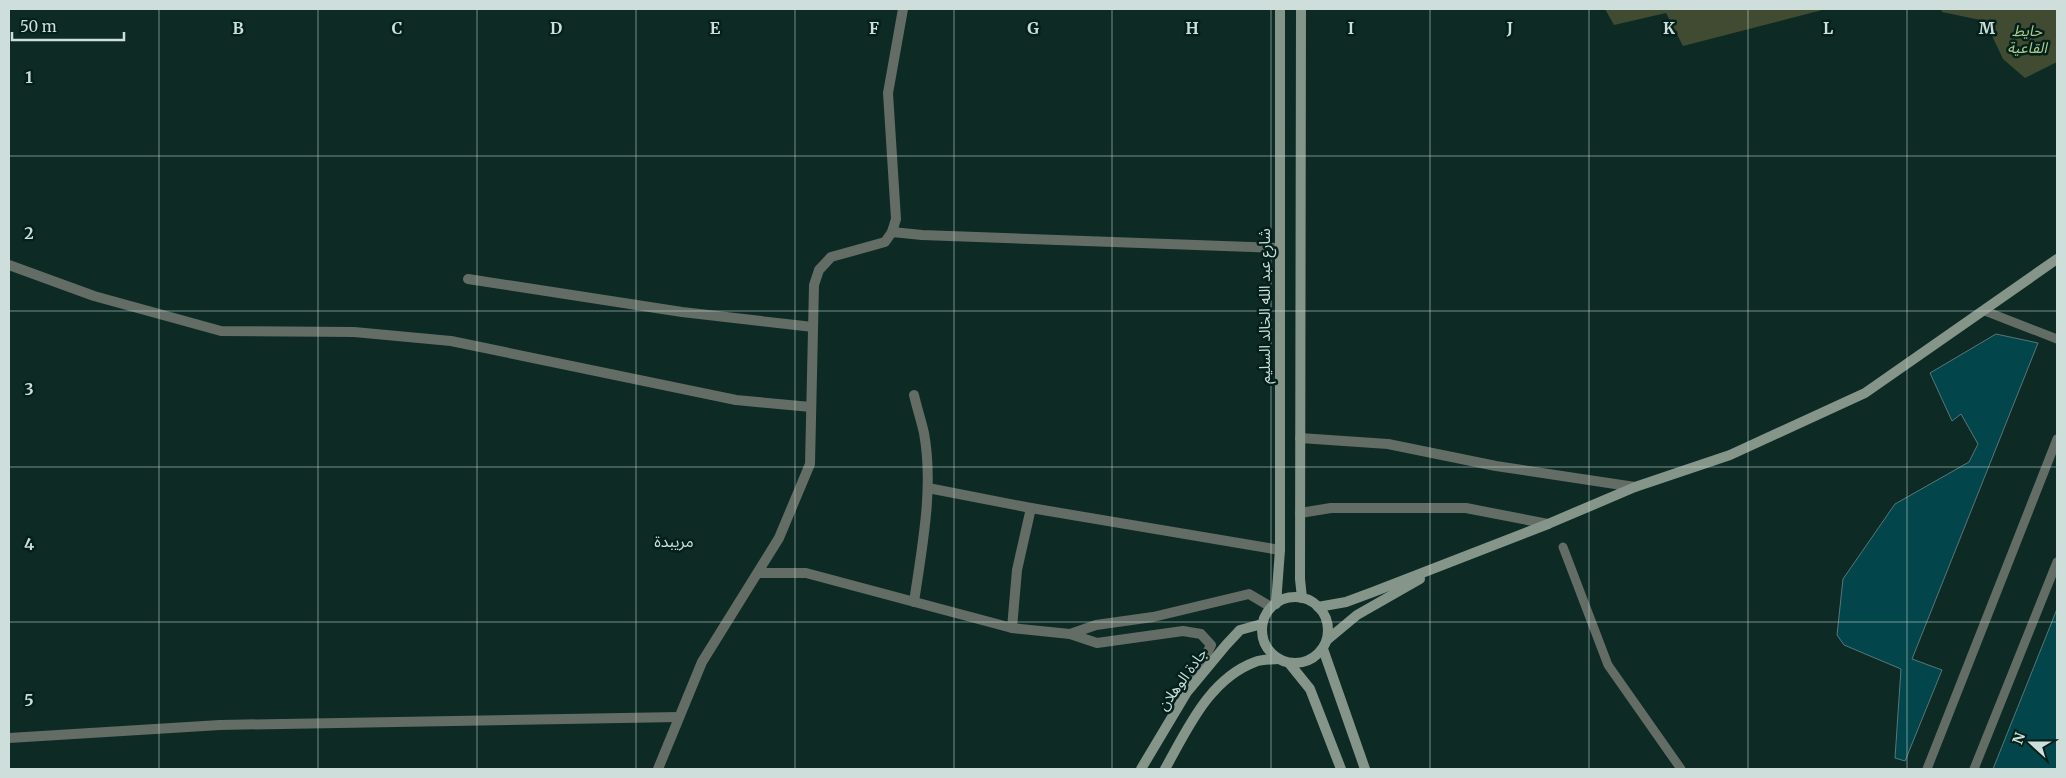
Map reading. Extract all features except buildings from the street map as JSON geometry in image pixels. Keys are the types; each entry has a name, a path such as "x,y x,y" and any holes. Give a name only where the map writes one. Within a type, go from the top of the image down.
{"street":[{"path":"658,769 702,662 779,538 810,464 814,285 819,270 831,257 871,248 885,242 892,232 896,219 888,93 902,9"},
{"name":"شارع عبد الله الخالد السليم","path":"1274,605 1280,550 1280,9"},
{"path":"1300,9 1300,579 1302,598"},
{"path":"892,232 922,235 1279,248"},
{"path":"1318,607 1346,602 1548,524 1636,487 1730,455 1865,393 2057,259"},
{"path":"9,265 94,296 221,331 354,332 451,341 736,400 811,407"},
{"path":"468,279 682,312 813,327"},
{"path":"914,395 924,434 928,488 914,602"},
{"path":"1300,438 1388,444 1496,466 1636,487"},
{"path":"928,488 1031,508 1280,550"},
{"path":"1012,628 1017,570 1031,508"},
{"path":"1300,513 1332,508 1466,508 1548,524"},
{"path":"1365,769 1325,644 1327,622 1318,607 1302,598 1284,599 1274,605 1262,624 1265,644 1278,659 1289,663 1308,661 1325,644 1357,615 1451,562"},
{"path":"758,573 806,573 1012,628 1070,634 1097,643 1184,632 1201,634 1212,645 1187,692"},
{"path":"1070,634 1096,625 1153,617 1249,594 1274,605"},
{"name":"جادة الوهلان","path":"1141,769 1187,692 1240,630 1262,624"},
{"name":"جادة الوهلان","path":"1164,769 1202,704 1229,677 1256,662 1278,659"},
{"path":"1289,663 1310,689 1341,769"},
{"path":"9,738 220,724 679,717"}],"lane":[{"path":"1985,311 2057,339"},
{"path":"1927,769 2057,438"},
{"path":"1563,547 1608,665 1681,769"},
{"path":"1974,769 2057,562"}],"green space":[{"path":"1605,9 1826,9 1683,46 1666,13 1614,25"},
{"name":"حايط القاعية","path":"1941,9 2057,9 2057,62 2025,78 2003,59 1985,21 1942,12"}],"district":[{"name":"مريبدة","path":"674,541"}]}
